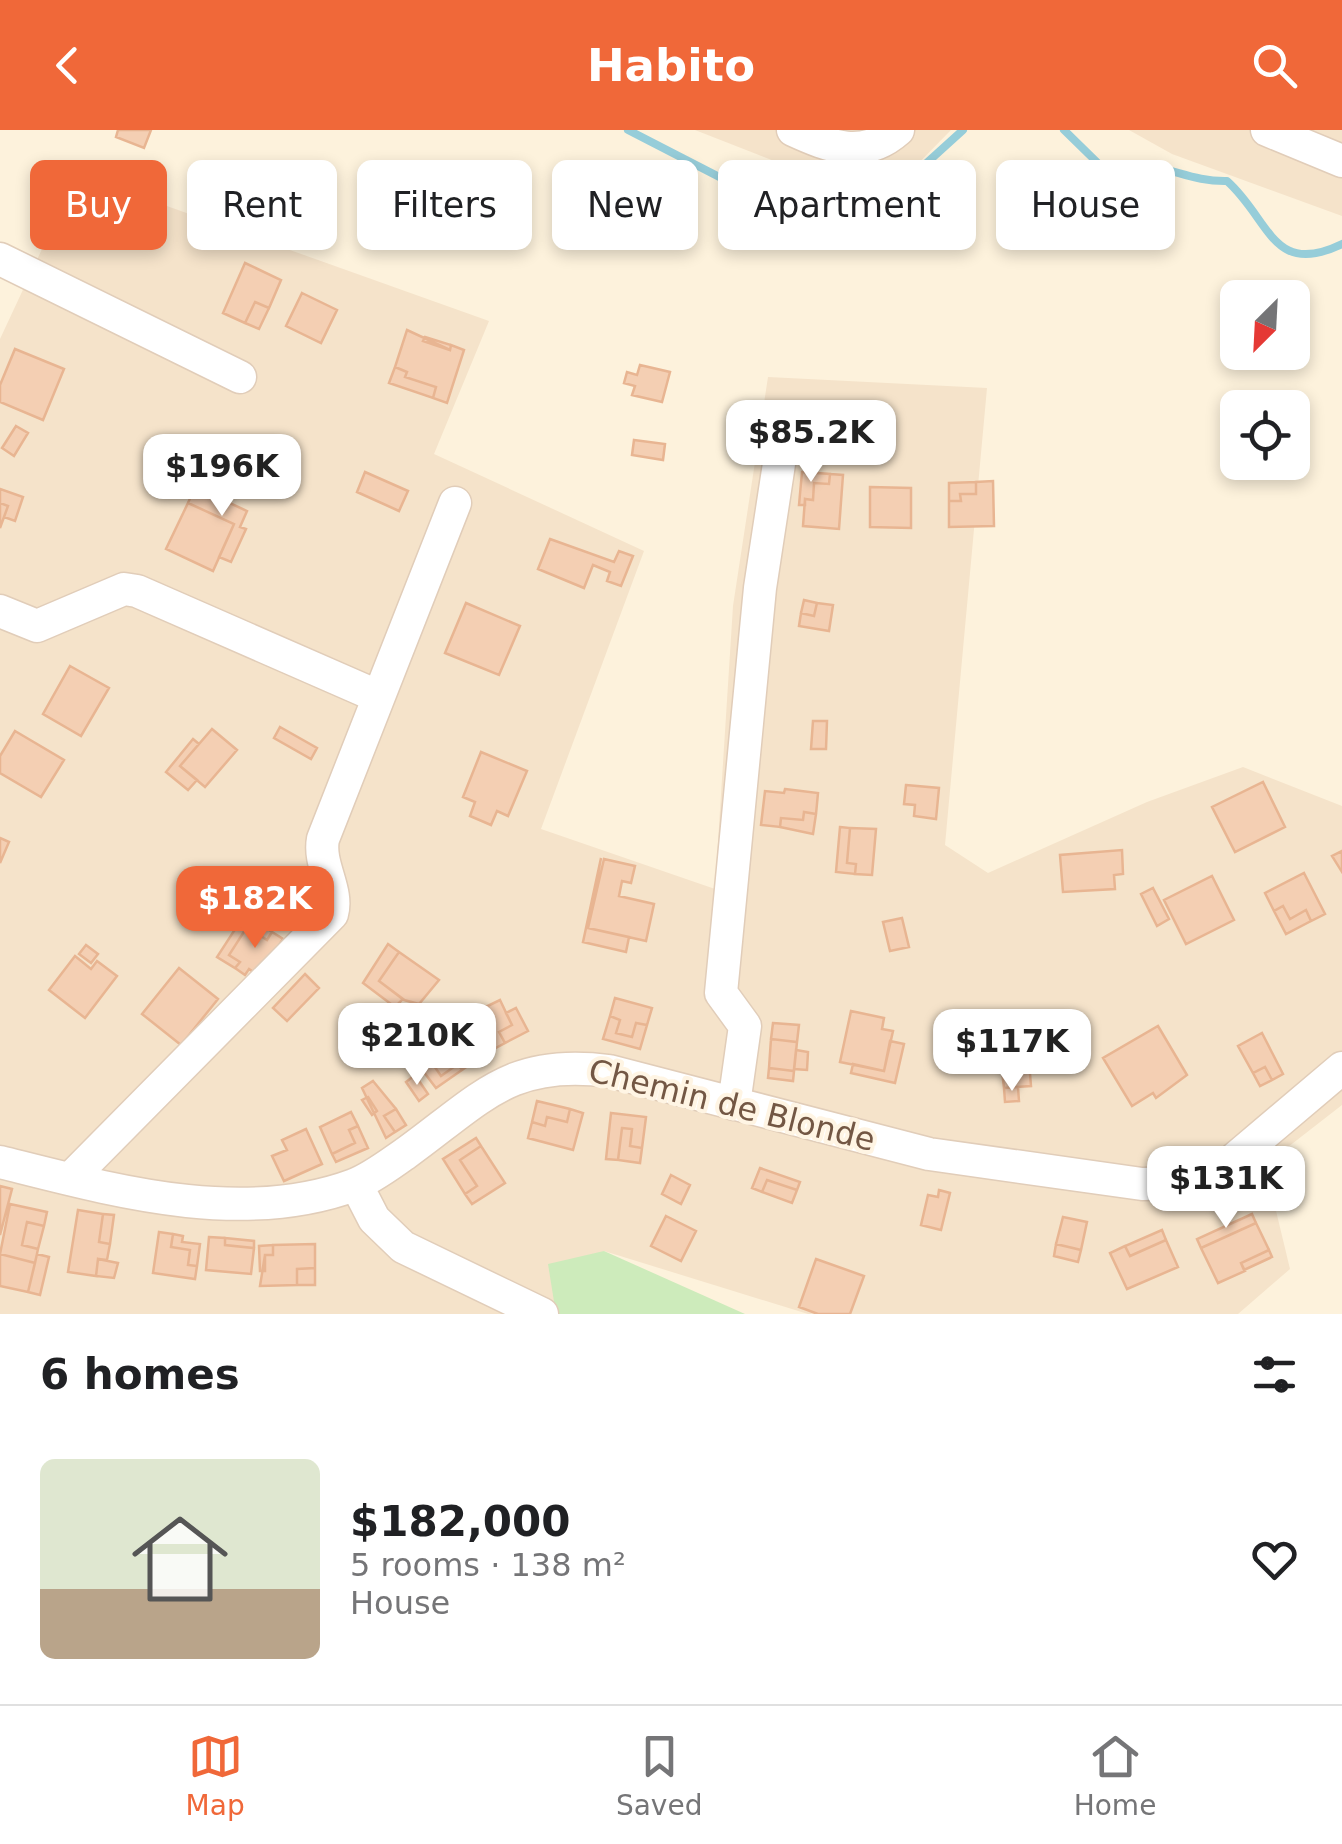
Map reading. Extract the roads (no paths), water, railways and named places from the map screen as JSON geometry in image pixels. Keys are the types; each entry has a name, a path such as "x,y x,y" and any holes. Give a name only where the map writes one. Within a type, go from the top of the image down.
{"street":[{"path":"793,130 828,146 862,150 884,142 898,130"},
{"path":"1268,130 1342,161"},
{"path":"0,259 240,377"},
{"path":"734,1104 745,1026 721,994 760,588 786,418"},
{"path":"70,1179 332,914 335,905 321,850 377,696 455,503"},
{"path":"0,611 36,626 124,589 137,591 377,696"},
{"name":"Chemin de Blonde","path":"0,1162 70,1179 226,1205 299,1200 356,1184 513,1076 566,1065 610,1071 928,1154 1142,1184 1186,1183 1226,1167 1342,1068"},
{"path":"356,1184 374,1220 403,1247 542,1314"}],"waterway":[{"path":"628,130 797,217 842,222 877,208 963,130"},
{"path":"1064,130 1108,173 1141,166 1227,181 1274,240 1286,249 1301,254 1319,253 1342,244"}]}
